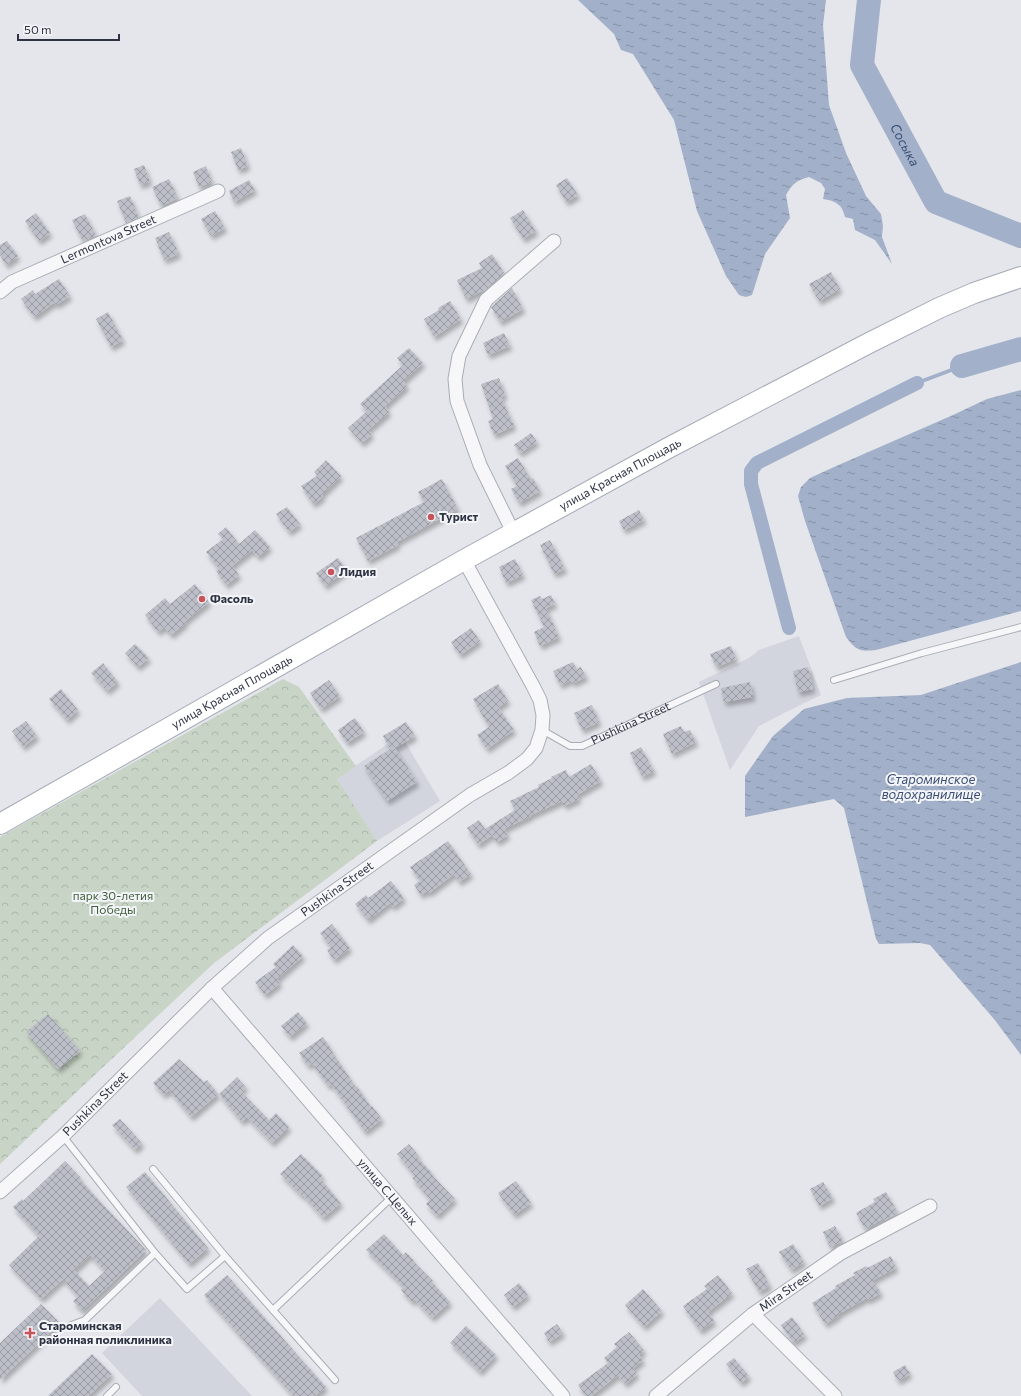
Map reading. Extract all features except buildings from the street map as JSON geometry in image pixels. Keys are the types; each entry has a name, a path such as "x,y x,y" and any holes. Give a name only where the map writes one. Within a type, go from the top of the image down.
{"main road":[{"name":"улица Красная Площадь","path":"2,820 464,560 514,534 670,447 939,308 974,293 1021,277"}],"street":[{"name":"Lermontova Street","path":"0,292 12,282 218,191"},
{"path":"514,534 480,465 457,401 456,378 459,356 486,300 554,241"},
{"path":"464,560 540,700 543,715 542,730"},
{"name":"Pushkina Street","path":"0,1192 63,1136 212,988 268,938 470,795 508,773 527,759 536,748 542,730"},
{"name":"улица С.Целых","path":"212,988 563,1396"},
{"name":"Mira Street","path":"656,1396 753,1314 841,1253 930,1206"},
{"path":"753,1314 835,1396"}],"lane":[{"path":"834,680 922,653 1021,627"},
{"name":"Pushkina Street","path":"542,730 570,746 582,746 716,684"},
{"path":"63,1136 155,1253 187,1289 225,1256"},
{"path":"153,1169 225,1256 335,1380"},
{"path":"273,1310 392,1197"},
{"path":"69,1326 85,1320 155,1253"},
{"path":"107,1396 116,1388"}],"shaded area":[{"path":"799,636 821,695 759,726 730,770 699,682 749,658 759,650"},
{"path":"401,735 440,801 377,841 336,779"},
{"path":"160,1298 252,1396 142,1396 102,1353"}],"green space":[{"name":"парк 30-летия Победы","path":"283,679 299,687 356,766 337,779 377,841 214,963 0,1164 0,837"}],"water":[{"path":"578,0 826,0 823,25 829,105 846,153 866,196 881,214 883,226 882,237 892,264 875,240 855,230 853,219 845,217 838,204 823,199 825,189 821,183 809,177 795,183 786,195 790,218 765,254 752,295 746,297 739,295 726,276 697,211 674,120 633,54 621,50 614,34"},
{"path":"1021,390 1021,611 876,650 866,651 858,649 846,637 805,521 798,496 801,487 810,478 987,399"},
{"name":"Староминское водохранилище","path":"1021,662 1021,1055 994,1019 930,945 920,943 879,944 876,939 844,808 834,799 745,817 745,776 773,736 804,709 847,698 921,695"}],"waterway":[{"name":"Сосыка","path":"869,0 862,65 936,202 1021,236"},
{"path":"962,366 1021,349"},
{"path":"917,383 962,366"},
{"path":"789,628 751,484 751,471 757,463 917,383"}],"place":[{"name":"Турист","path":"431,517"},
{"name":"Лидия","path":"331,572"},
{"name":"Фасоль","path":"202,599"},
{"name":"Староминская районная поликлиника","path":"30,1333"}]}
